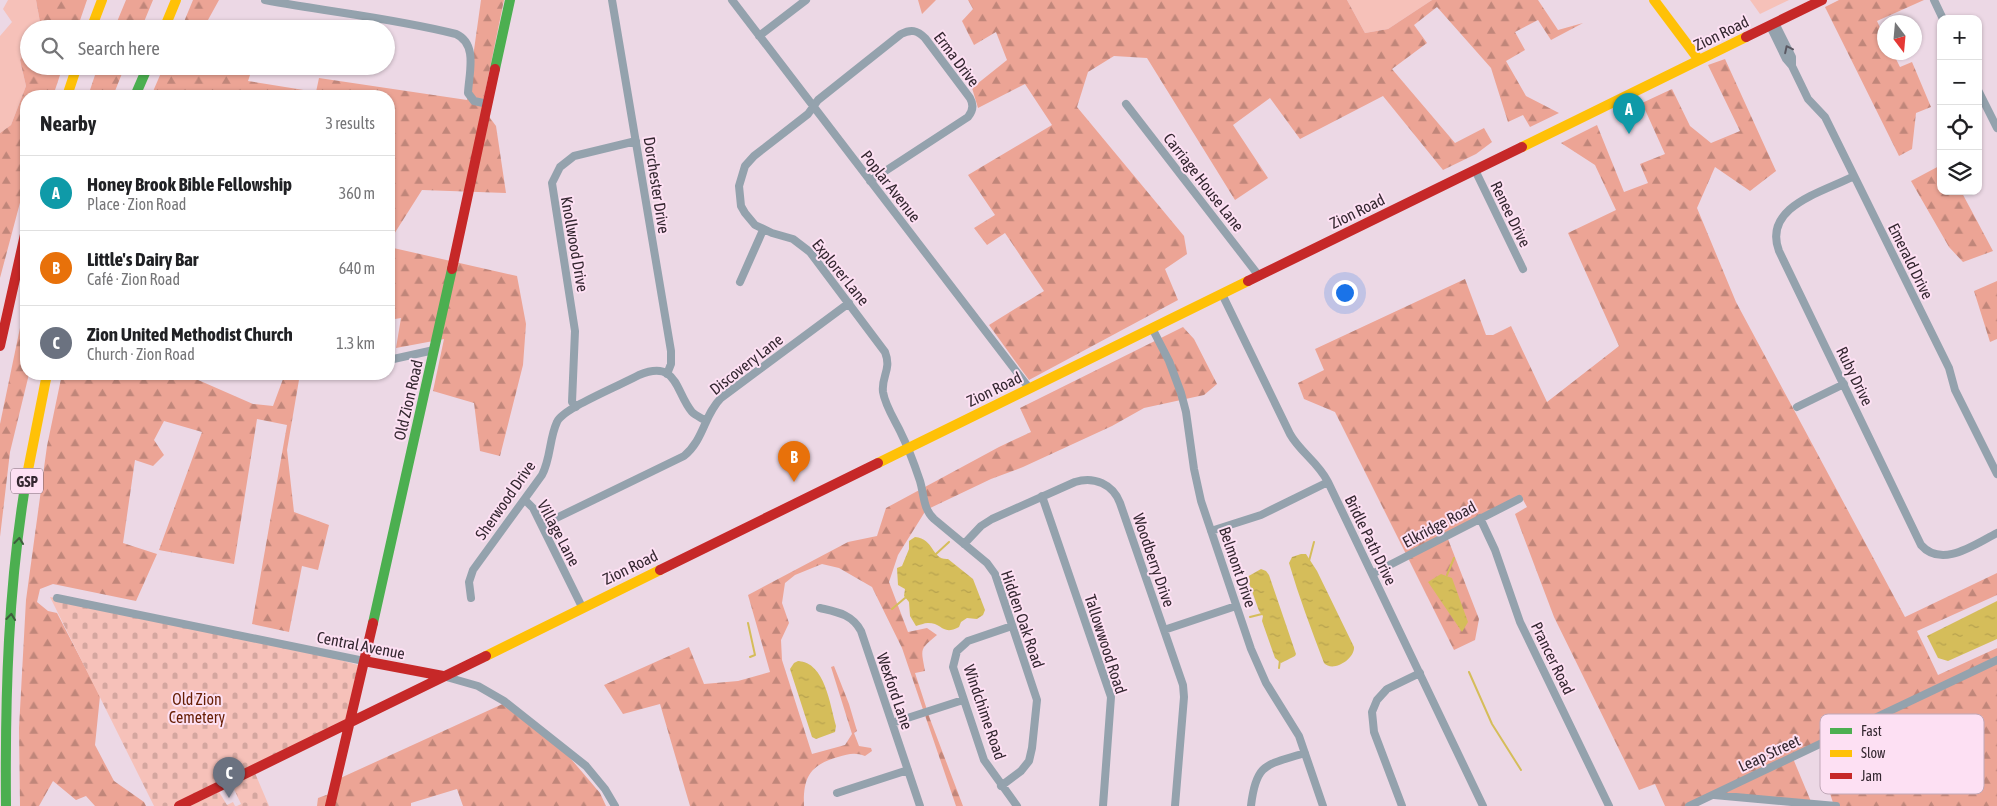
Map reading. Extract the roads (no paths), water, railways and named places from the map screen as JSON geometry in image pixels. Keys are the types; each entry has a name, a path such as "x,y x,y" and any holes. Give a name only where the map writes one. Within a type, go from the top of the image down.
{"main road":[{"path":"94,20 102,0"},
{"path":"168,20 176,0"},
{"name":"Old Zion Road","path":"330,806 434,350 510,0"},
{"path":"1654,0 1699,60"},
{"name":"Zion Road","path":"178,806 1822,0"},
{"path":"69,90 74,75"},
{"path":"138,90 144,75"},
{"path":"0,346 20,257"},
{"name":"GSP","path":"6,806 5,756 10,626 21,518 46,380"},
{"name":"Central Avenue","path":"364,661 443,676"}],"street":[{"path":"265,0 388,20"},
{"name":"Dorchester Drive","path":"612,0 671,351 671,364 667,374"},
{"name":"Poplar Avenue","path":"732,0 1029,388"},
{"path":"759,36 806,0"},
{"path":"1934,0 1941,15"},
{"path":"395,21 456,34 464,39 470,47 468,92 474,101 488,104"},
{"name":"Emerald Drive","path":"1773,24 1786,59 1792,66 1809,100 1823,114 1854,176 1949,368 1955,390 1997,474"},
{"name":"Erma Drive","path":"812,106 901,34 913,30 925,38 970,98 972,112 968,117 870,181"},
{"path":"1982,98 1997,128"},
{"name":"Carriage House Lane","path":"1126,104 1259,276"},
{"name":"Explorer Lane","path":"812,106 808,114 754,156 742,172 738,191 741,206 750,220 763,230 793,239 804,246 884,352 887,358 887,370 883,381 883,394 908,448"},
{"name":"Knollwood Drive","path":"576,407 572,402 575,347 574,315 552,183 560,167 574,156 636,141"},
{"name":"Renee Drive","path":"1475,170 1523,269"},
{"name":"Ruby Drive","path":"1854,176 1788,210 1779,221 1775,236 1779,251 1923,547 1937,555 1948,556 1997,533"},
{"path":"740,282 763,230"},
{"name":"Bridle Path Drive","path":"1222,294 1292,439 1316,463 1328,482 1483,806"},
{"name":"Discovery Lane","path":"542,525 684,456 698,440 712,408 725,394 849,304"},
{"name":"Belmont Drive","path":"1152,328 1175,376 1184,403 1197,485 1236,606 1260,670 1296,730 1323,806"},
{"path":"395,359 434,350"},
{"name":"Sherwood Drive","path":"471,598 469,582 473,570 545,470 558,420 566,412 646,372 660,371 667,374"},
{"path":"667,374 675,382 693,413 706,420"},
{"path":"1797,407 1844,384"},
{"name":"Hidden Oak Road","path":"908,448 929,514 993,570 1037,700 1029,761 1021,771 1001,786"},
{"name":"Woodberry Drive","path":"964,544 981,526 992,519 1075,482 1085,480 1100,482 1113,490 1120,503 1184,691 1175,806"},
{"path":"1211,531 1261,515 1328,482"},
{"name":"Tallowwood Road","path":"1042,496 1111,697 1102,806"},
{"name":"Elkridge Road","path":"1372,574 1519,499"},
{"name":"Village Lane","path":"525,500 533,508 542,525 582,608"},
{"name":"Prancer Road","path":"1480,518 1496,550 1520,622 1609,806"},
{"name":"Central Avenue","path":"57,598 364,661"},
{"path":"1164,630 1236,606"},
{"name":"Wexford Lane","path":"820,608 846,615 858,626 920,806"},
{"name":"Windchime Road","path":"1012,626 968,641 957,651 953,670 984,760 1017,806"},
{"name":"Leap Street","path":"1883,714 1997,660"},
{"path":"1402,806 1374,732 1372,712 1376,700 1387,689 1420,673"},
{"name":"Central Avenue","path":"443,676 478,686 504,701 586,766 606,789 615,806"},
{"path":"892,723 963,700"},
{"name":"Leap Street","path":"1689,806 1820,744"},
{"path":"1251,806 1254,784 1262,770 1275,763 1305,753"},
{"path":"837,794 908,770"},
{"path":"1712,795 1836,806"}],"water":[{"path":"915,537 926,541 938,556 948,559 973,579 985,610 983,615 977,619 967,618 961,622 959,627 949,630 926,623 916,626 910,616 909,602 904,596 905,589 898,585 897,568 902,566 909,549 909,541"},
{"path":"1306,554 1317,571 1354,647 1351,656 1338,665 1328,666 1324,663 1297,588 1289,563 1292,557"},
{"path":"1261,569 1269,575 1296,654 1281,663 1275,658 1262,621 1263,616 1259,611 1247,577"},
{"path":"1441,574 1452,578 1468,622 1462,632 1428,582"},
{"path":"1997,601 1997,639 1948,661 1938,658 1927,636"},
{"path":"798,661 807,663 820,676 831,707 836,726 835,732 816,739 812,737 790,669"}],"waterway":[{"path":"936,554 949,542"},
{"path":"1309,561 1314,542"},
{"path":"1447,575 1454,558"},
{"path":"892,609 905,598"},
{"path":"1250,617 1262,614"},
{"path":"748,623 755,655 750,657"},
{"path":"1279,668 1280,660"},
{"path":"1469,672 1492,724 1521,770"}],"place":[{"name":"Honey Brook Bible Fellowship","path":"1629,134"},
{"name":"Little's Dairy Bar","path":"794,482"},
{"name":"Zion United Methodist Church","path":"229,798"}],"park label":[{"name":"Old Zion Cemetery","path":"197,708"}]}
